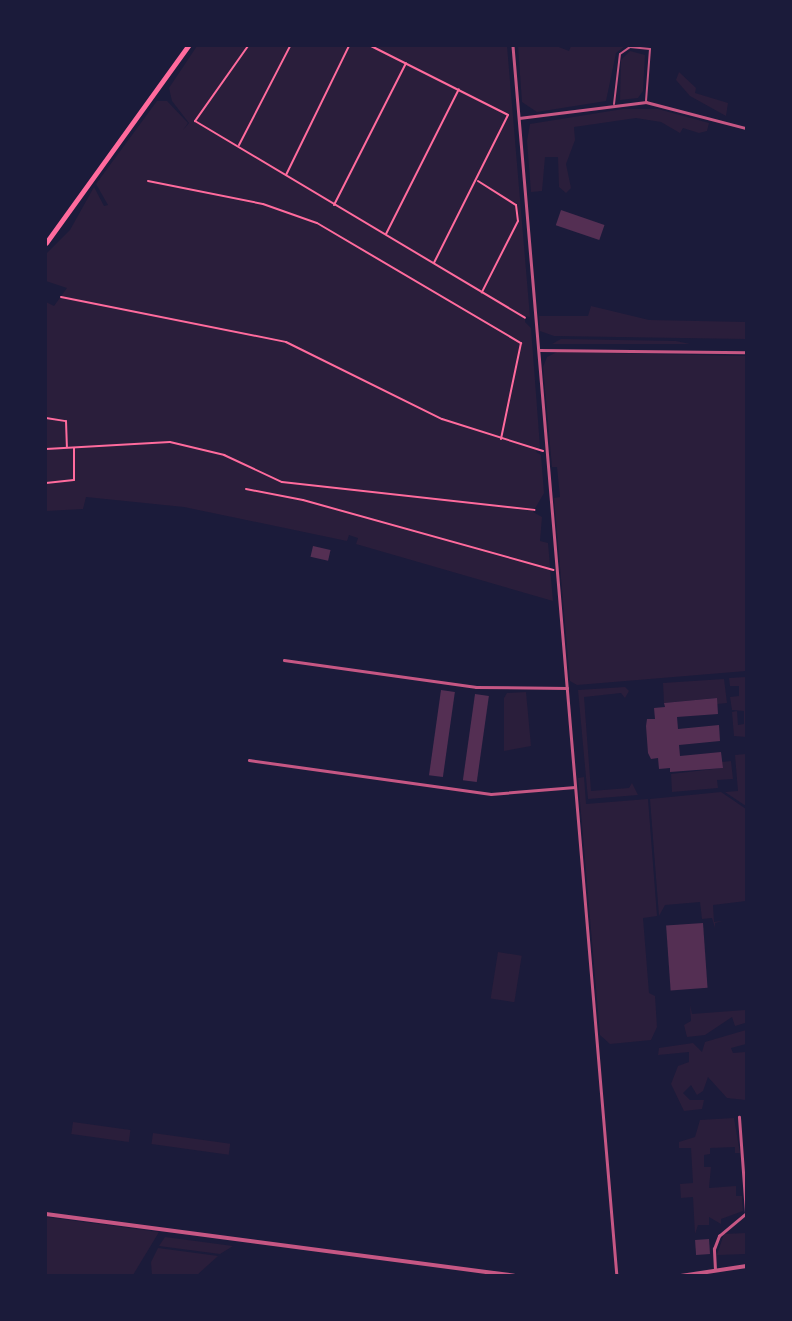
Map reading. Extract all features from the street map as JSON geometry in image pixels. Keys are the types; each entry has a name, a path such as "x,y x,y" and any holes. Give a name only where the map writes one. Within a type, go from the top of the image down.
{"main road":[{"path":"46,243 188,46"}],"street":[{"path":"513,46 617,1276"},
{"path":"519,118 646,102 747,128"},
{"path":"539,350 747,352"},
{"path":"284,660 476,687 567,688"},
{"path":"249,760 491,794 575,787"},
{"path":"716,1270 714,1250 719,1236 746,1213 739,1117"},
{"path":"46,1214 514,1276"},
{"path":"681,1276 747,1266"}],"lane":[{"path":"614,104 620,54 630,47 650,49 646,102"}],"path":[{"path":"248,46 195,121 525,318"},
{"path":"238,146 290,46"},
{"path":"285,176 349,46"},
{"path":"371,46 507,112 477,180 434,263"},
{"path":"334,205 407,62"},
{"path":"386,235 459,89"},
{"path":"477,180 516,205 518,221 482,293"},
{"path":"148,181 263,204 317,223 527,347"},
{"path":"61,298 286,342 442,419 501,440 547,452"},
{"path":"501,440 523,346"},
{"path":"46,418 66,421 66,448"},
{"path":"46,449 170,442 224,455 288,483 534,510"},
{"path":"46,483 74,480 74,447"},
{"path":"246,489 303,500 557,570"}],"shaded area":[{"path":"197,46 507,46 530,317 525,316 525,322 531,328 540,447 536,452 541,455 544,493 533,512 542,517 540,541 548,543 553,601 356,544 358,538 349,535 347,541 184,507 86,497 83,509 46,511 46,302 54,306 67,288 46,281 46,254 70,230 94,187 104,206 108,205 96,184 157,101 167,101 188,123 183,130 189,123 172,101 169,88"},
{"path":"518,46 556,46 569,51 571,46 625,46 616,53 606,101 537,112 522,102"},
{"path":"630,51 645,55 643,91 638,98 620,100 621,60"},
{"path":"679,72 696,88 695,93 728,103 726,116 690,96 676,80"},
{"path":"623,109 658,109 709,123 707,131 699,133 683,128 680,133 661,122 636,118 574,127 575,140 566,164 571,188 566,193 559,187 558,157 545,157 542,191 531,192 527,141 530,124"},
{"path":"591,306 649,320 746,322 746,339 554,336 540,331 539,316 588,316"},
{"path":"561,339 676,341 690,344 552,344"},
{"path":"557,352 746,356 746,671 577,685 570,681 554,498 560,497 557,467 552,467 543,367 547,357"},
{"path":"746,677 746,737 734,736 732,712 737,711 738,725 744,724 744,711 732,710 730,697 739,696 739,686 730,686 729,678"},
{"path":"724,679 727,703 717,704 716,698 664,703 663,683"},
{"path":"625,687 629,691 625,698 621,693 584,697 591,791 629,788 632,783 638,795 588,799 578,690"},
{"path":"526,692 531,746 504,751 504,698 507,693"},
{"path":"746,754 746,806 725,792 738,791 735,755"},
{"path":"731,761 733,779 717,780 718,788 672,792 671,774 722,768 722,762"},
{"path":"584,777 586,804 648,799 657,916 643,918 649,993 655,996 657,1027 651,1040 610,1044 600,1035 578,778"},
{"path":"721,792 746,809 746,901 713,905 714,922 723,921 715,923 715,928 712,918 702,919 700,902 665,905 659,916 650,799"},
{"path":"498,952 522,956 514,1002 491,998"},
{"path":"690,1005 692,1014 746,1010 745,1023 735,1026 732,1017 705,1035 687,1037 684,1025 691,1021"},
{"path":"746,1030 746,1044 731,1048 733,1053 746,1052 746,1100 727,1098 708,1077 703,1091 697,1095 691,1085 683,1093 690,1100 704,1100 702,1109 684,1111 671,1084 678,1066 689,1062 689,1052 658,1055 659,1048 693,1043 702,1052 705,1042"},
{"path":"734,1118 740,1153 735,1153 735,1147 710,1148 710,1154 704,1155 704,1167 711,1167 709,1188 736,1186 736,1196 742,1196 743,1211 721,1219 721,1224 709,1217 709,1225 698,1225 695,1234 693,1197 681,1198 680,1184 693,1183 691,1148 679,1148 679,1142 695,1137 700,1120"},
{"path":"73,1122 130,1130 129,1142 71,1134"},
{"path":"153,1133 230,1144 229,1155 151,1144"},
{"path":"46,1217 159,1232 133,1275 46,1275"},
{"path":"746,1233 746,1254 717,1255 724,1234"},
{"path":"165,1237 233,1246 220,1254 159,1246"},
{"path":"158,1248 218,1256 197,1275 152,1275 151,1262"}],"building":[{"path":"561,210 604,225 599,240 556,225"},
{"path":"313,546 331,550 328,561 311,557"},
{"path":"441,690 455,692 443,777 429,775"},
{"path":"475,694 489,696 477,782 463,780"},
{"path":"717,698 718,714 677,717 678,729 719,725 720,741 679,745 680,756 721,752 723,768 670,772 670,768 659,769 658,758 651,759 648,753 646,726 647,719 655,719 654,708 665,707 664,703"},
{"path":"703,923 708,988 671,990 666,926"},
{"path":"709,1239 710,1254 696,1255 695,1240"}]}
